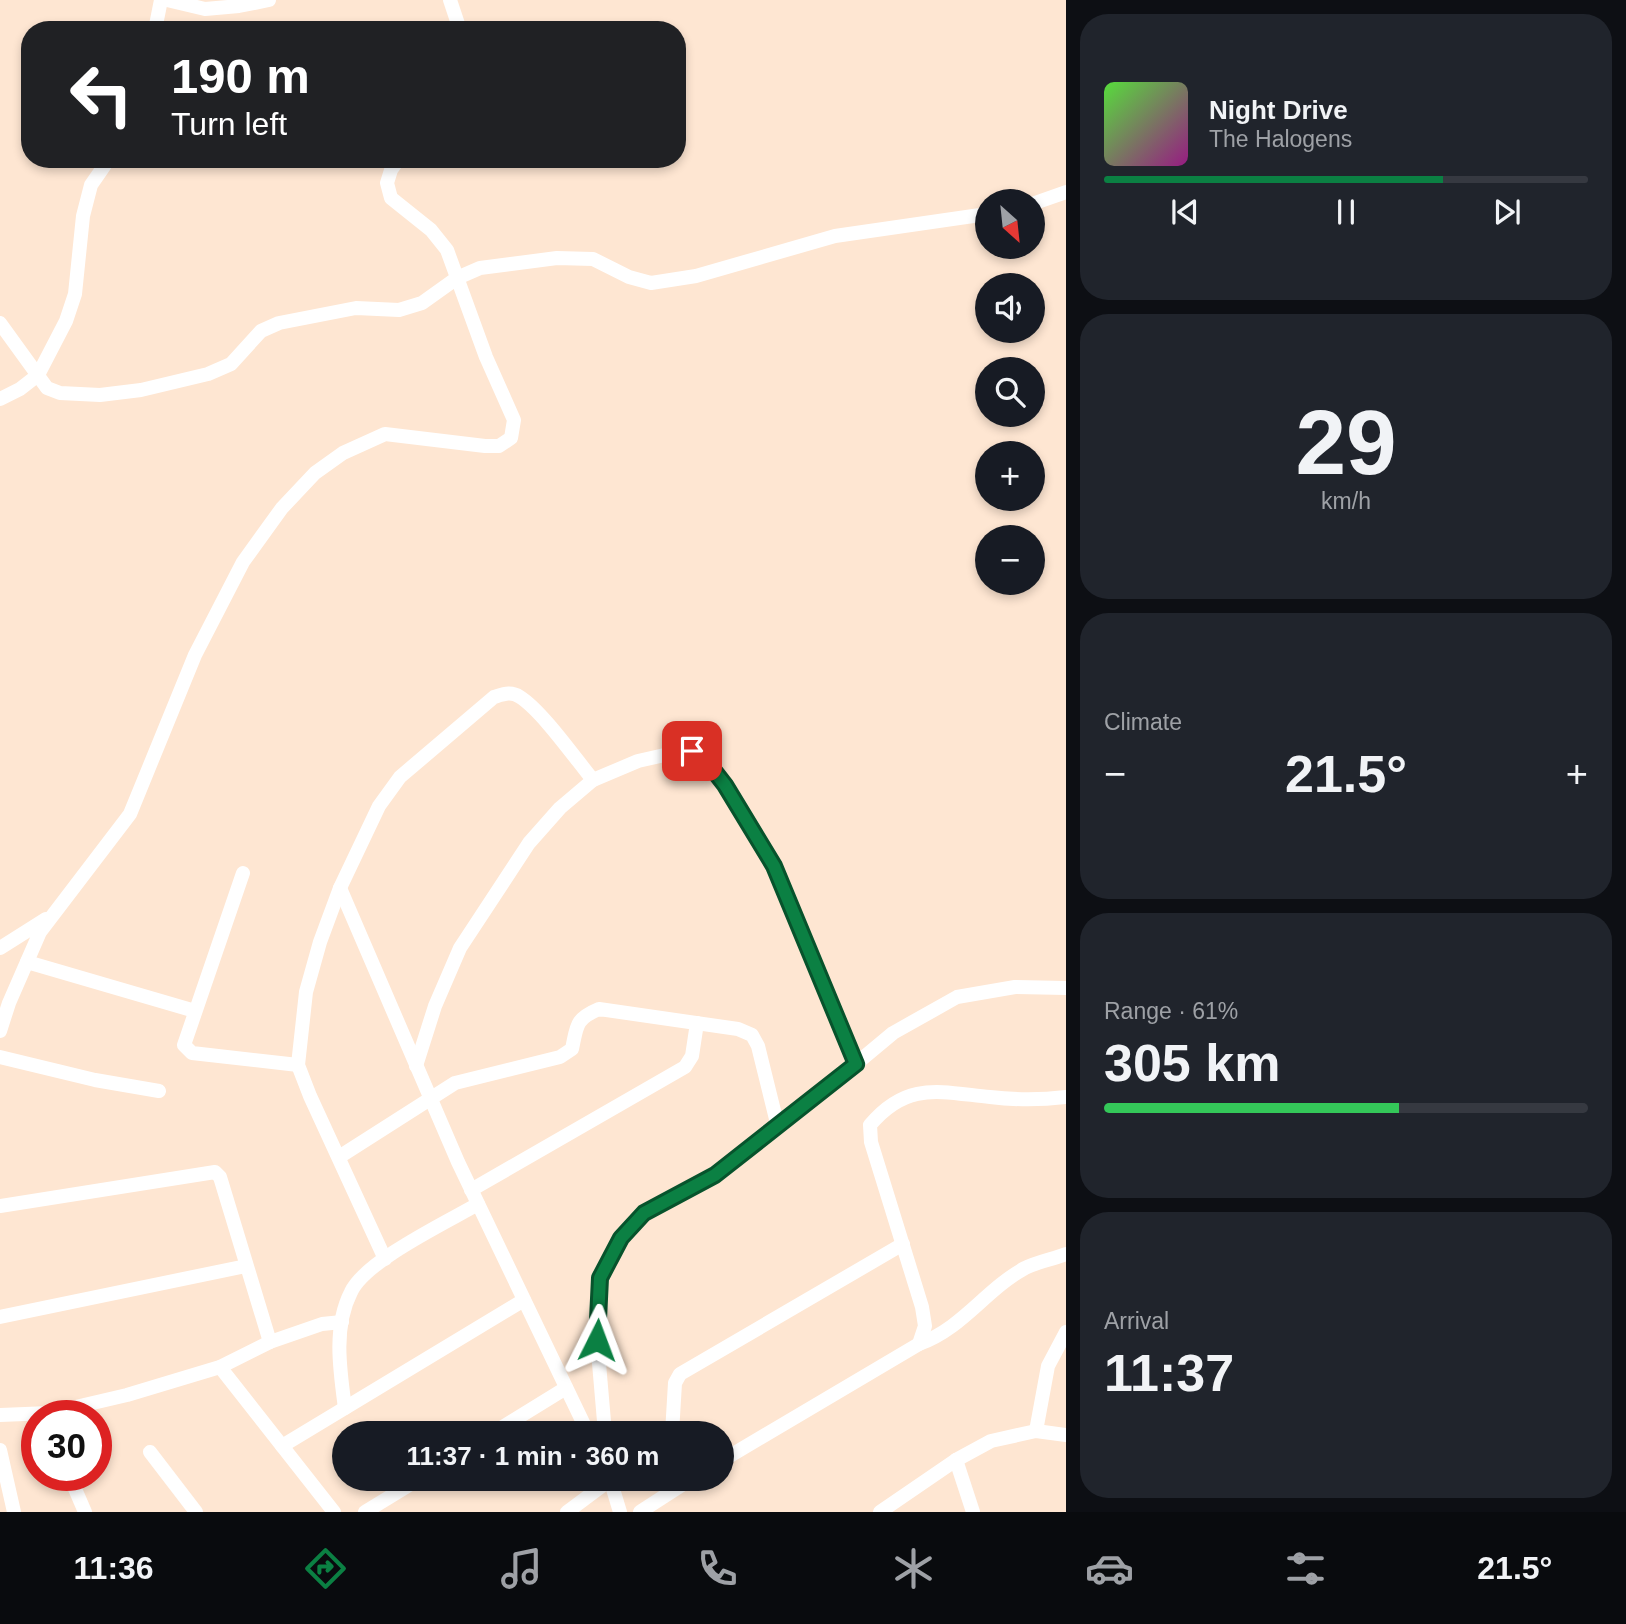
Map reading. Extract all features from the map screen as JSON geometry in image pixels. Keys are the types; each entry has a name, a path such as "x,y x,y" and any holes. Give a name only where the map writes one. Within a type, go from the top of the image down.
{"street":[{"path":"157,21 161,0"},
{"path":"167,0 205,9 269,0"},
{"path":"450,0 457,21"},
{"path":"0,399 20,389 38,374 66,321 75,295 83,216 91,185 103,168"},
{"path":"0,1031 9,1003 40,932 130,814 195,655 243,562 282,508 314,473 343,453 386,434 485,446 499,446 511,438 514,420 486,357 447,250 431,230 391,198 387,183 392,168"},
{"path":"1045,199 1066,192"},
{"path":"0,324 47,388 60,393 100,394 141,390 208,374 231,364 261,331 279,323 356,308 399,310 422,303 457,278 480,268 556,258 593,260 629,277 652,283 696,276 835,236 975,217"},
{"path":"385,1259 298,1065 306,992 320,942 340,888 379,806 400,777 494,697 506,692 519,696 535,710 593,780"},
{"path":"416,1066 435,1006 467,937 529,843 560,807 593,780 638,761 682,751 692,751 704,758 725,785 774,866 856,1064"},
{"path":"243,873 184,1045 192,1053 298,1065"},
{"path":"340,888 471,1190 581,1421"},
{"path":"0,948 54,913"},
{"path":"27,962 195,1011"},
{"path":"604,1421 597,1340 600,1278 621,1238 644,1213 715,1175 894,1033 957,997 1015,987 1066,988"},
{"path":"339,1157 455,1083 560,1057 572,1049 578,1022 585,1015 599,1009 738,1029 752,1035 758,1046 778,1126"},
{"path":"471,1190 685,1067 692,1056 697,1023"},
{"path":"0,1057 95,1080 159,1091"},
{"path":"919,1344 925,1326 924,1316 871,1142 870,1125 883,1110 910,1095 933,1091 1022,1100 1066,1097"},
{"path":"0,1206 215,1171 220,1177 270,1342"},
{"path":"345,1408 339,1362 342,1322 351,1291 363,1276 385,1259 478,1204"},
{"path":"673,1421 675,1383 680,1374 903,1244"},
{"path":"734,1453 919,1344 938,1337 1025,1268 1066,1254"},
{"path":"0,1317 246,1266"},
{"path":"282,1447 524,1300"},
{"path":"107,1400 220,1367 270,1342 321,1324 342,1322"},
{"path":"1036,1431 1048,1366 1066,1332"},
{"path":"220,1367 334,1512"},
{"path":"512,1421 566,1388"},
{"path":"0,1415 21,1415"},
{"path":"880,1512 957,1460 991,1441 1036,1431 1066,1435"},
{"path":"150,1452 196,1512"},
{"path":"1,1456 14,1512"},
{"path":"957,1460 973,1512"},
{"path":"76,1491 85,1512"},
{"path":"365,1512 399,1491"},
{"path":"567,1512 594,1491"},
{"path":"613,1491 620,1512"},
{"path":"640,1512 663,1491"}],"route":[{"path":"597,1340 600,1278 621,1238 644,1213 715,1175 856,1064 774,866 725,785 704,758 692,751"}]}
